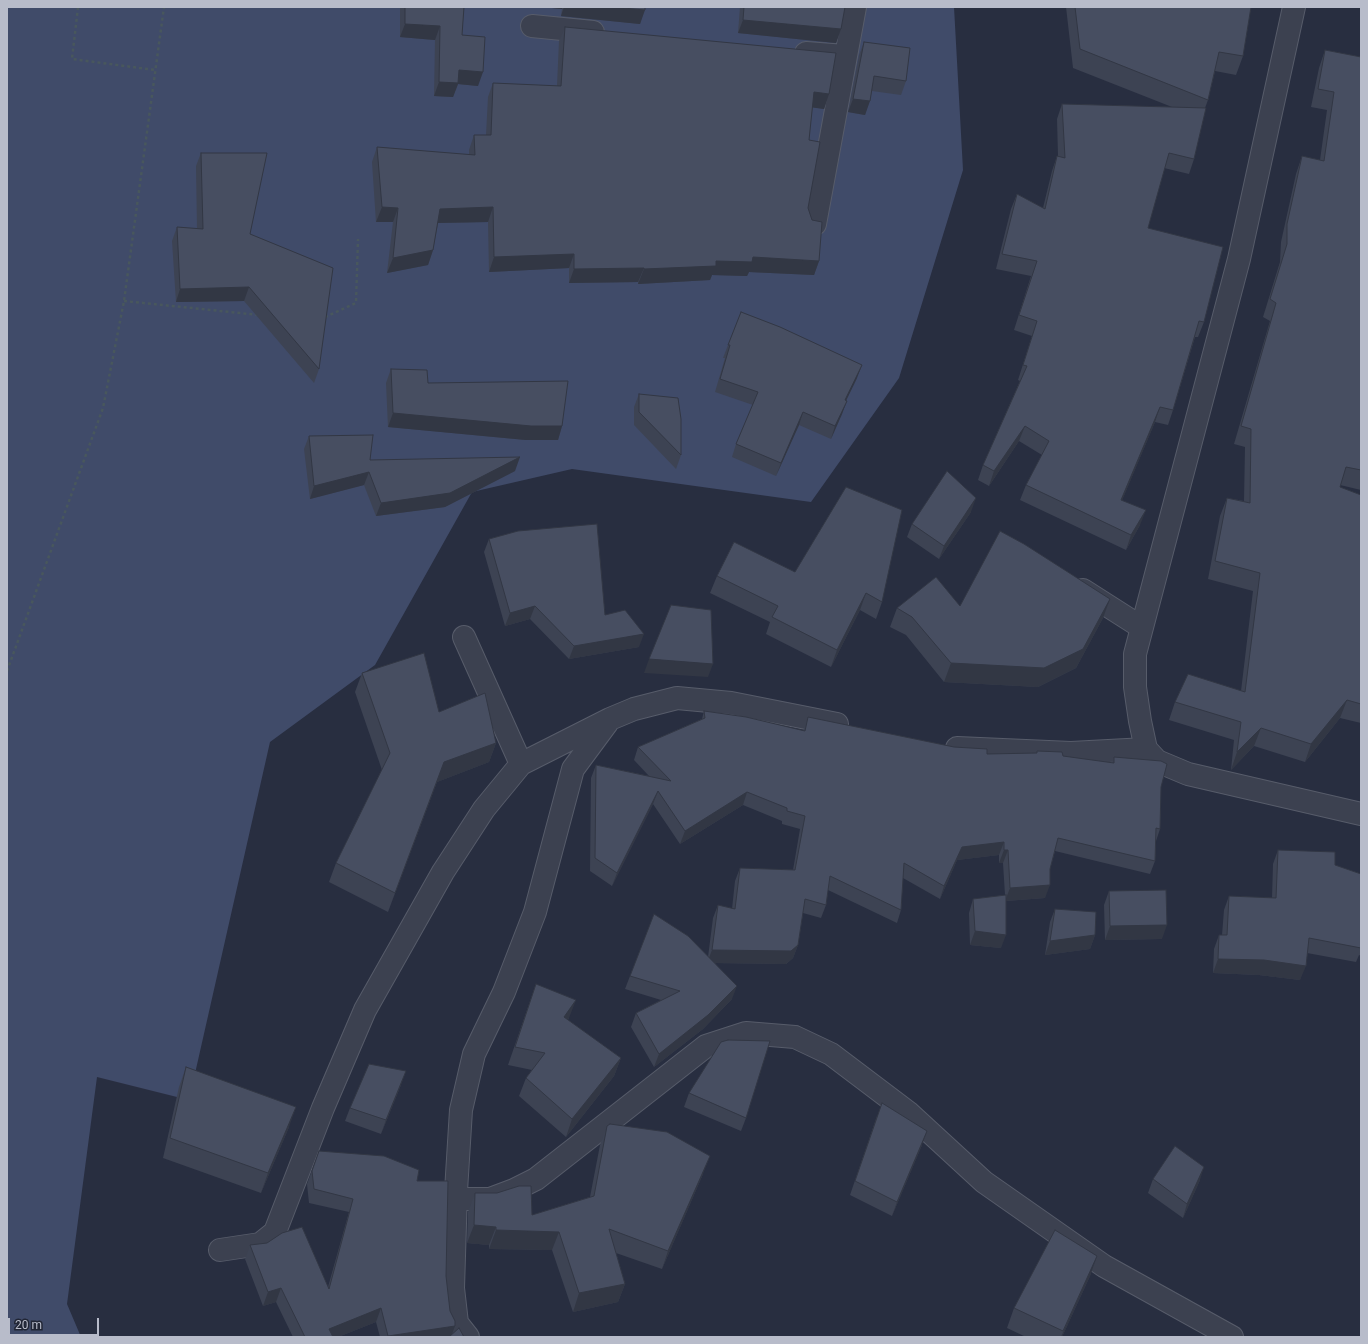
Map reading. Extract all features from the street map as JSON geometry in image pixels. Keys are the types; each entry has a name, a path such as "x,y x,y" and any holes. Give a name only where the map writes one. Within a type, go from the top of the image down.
{"street":[{"path":"815,224 855,7"},
{"path":"1294,7 1239,259 1135,654 1135,687 1146,749 1157,761 1188,774 1361,814"},
{"path":"532,26 610,33"},
{"path":"783,50 845,56"},
{"path":"1064,577 1142,627"},
{"path":"464,637 521,764"},
{"path":"220,1250 260,1244 276,1232 323,1108 365,1010 443,872 484,809 521,764 610,719 634,709 678,698 731,703 860,729"},
{"path":"468,1337 457,1323 453,1288 461,1110 474,1054 504,992 534,912 573,769 610,719"},
{"path":"937,744 952,748 1071,753 1146,749"},
{"path":"456,1199 490,1199 514,1190 536,1179 706,1046 746,1033 795,1037 831,1054 909,1113 984,1182 1104,1266 1232,1337"}],"path":[{"path":"78,7 72,59 155,70"},
{"path":"7,671 103,408 124,301 164,7"},
{"path":"321,318 356,303 358,239"},
{"path":"124,301 266,316"}],"water":[{"path":"7,7 954,7 963,170 899,378 811,502 572,469 472,492 375,665 270,742 189,1100 97,1077 67,1304 81,1337 7,1337"}],"building":[{"path":"405,7 464,7 462,35 485,37 483,72 459,70 458,83 439,82 440,26 405,24"},
{"path":"612,7 645,7 645,10"},
{"path":"744,7 845,7 841,29 743,20"},
{"path":"1075,7 1251,7 1243,56 1219,52 1208,100 1080,49"},
{"path":"565,27 836,53 829,94 814,92 809,140 820,142 808,208 812,220 822,222 819,261 753,257 752,262 716,261 716,266 644,269 574,269 574,254 494,257 493,207 440,209 433,250 393,258 398,208 382,207 377,147 475,155 474,135 491,135 493,83 561,86"},
{"path":"864,42 910,48 906,81 874,76 870,101 853,99"},
{"path":"1325,50 1361,57 1361,470 1346,467 1340,487 1361,495 1361,704 1347,700 1311,744 1261,728 1237,752 1241,722 1175,702 1188,674 1245,692 1260,573 1215,561 1227,498 1250,503 1251,429 1241,426 1276,303 1270,299 1287,244 1287,224 1302,156 1324,161 1334,92 1318,89"},
{"path":"1062,104 1206,108 1194,159 1169,153 1148,228 1223,247 1204,322 1199,321 1173,410 1160,407 1121,500 1146,510 1131,535 1026,485 1049,441 1025,426 994,471 983,465 1027,366 1023,365 1037,321 1019,315 1037,261 1002,254 1017,194 1045,209 1057,156 1065,158"},
{"path":"201,153 267,153 250,234 333,268 319,369 249,287 180,289 177,227 203,229"},
{"path":"741,312 780,327 862,365 845,400 847,401 835,426 803,412 781,463 736,444 758,392 720,379 730,345 728,345"},
{"path":"391,369 427,370 428,383 568,381 562,426 531,426 393,413"},
{"path":"639,394 678,398 681,419 681,455 639,412"},
{"path":"373,435 370,460 520,457 450,493 381,503 369,472 314,486 309,436"},
{"path":"947,471 976,498 944,546 912,524"},
{"path":"846,487 902,510 882,602 866,593 837,650 772,617 778,606 717,576 734,542 795,572"},
{"path":"597,524 605,615 625,610 644,634 574,646 535,606 510,613 489,539 518,531"},
{"path":"1000,531 1024,544 1110,599 1083,649 1044,668 951,663 912,617 897,608 936,577 960,606"},
{"path":"671,605 711,610 713,664 649,659"},
{"path":"424,653 439,712 485,693 496,743 444,762 395,893 336,863 390,753 362,673"},
{"path":"704,711 746,717 805,731 808,717 954,747 987,749 987,754 1037,753 1037,751 1062,752 1063,756 1114,763 1114,757 1161,761 1167,764 1161,787 1160,829 1156,828 1155,861 1058,838 1050,869 1050,885 1010,888 1008,850 1004,850 1004,842 962,847 944,886 904,863 901,910 830,876 826,905 805,899 798,945 791,951 712,950 718,905 735,909 740,868 795,870 805,816 787,811 787,808 747,792 685,831 658,791 617,873 595,858 596,765 671,781 638,747 705,718"},
{"path":"1278,850 1335,852 1335,865 1361,874 1361,948 1309,938 1306,966 1264,960 1218,959 1219,935 1227,935 1229,896 1276,898"},
{"path":"1166,890 1167,925 1110,926 1109,891"},
{"path":"1006,895 1006,935 975,931 973,899"},
{"path":"1055,909 1096,912 1095,935 1050,941"},
{"path":"654,914 688,936 737,986 708,1015 659,1054 636,1013 680,991 630,976"},
{"path":"536,984 576,1000 564,1017 621,1058 572,1119 526,1078 545,1053 515,1047"},
{"path":"728,1040 770,1041 746,1118 689,1093 721,1042"},
{"path":"369,1064 406,1071 386,1120 350,1108"},
{"path":"186,1067 296,1107 268,1173 170,1138"},
{"path":"882,1103 927,1131 897,1202 855,1181"},
{"path":"610,1124 667,1132 710,1156 668,1251 609,1229 625,1284 579,1293 559,1232 496,1230 496,1227 474,1225 475,1193 497,1193 519,1186 531,1186 532,1215 594,1196 607,1126"},
{"path":"1175,1146 1204,1167 1187,1204 1153,1179"},
{"path":"319,1151 384,1156 419,1170 417,1181 448,1181 446,1276 450,1311 455,1321 455,1326 388,1336 381,1308 329,1329 333,1337 305,1337 281,1288 268,1292 250,1245 267,1243 282,1233 302,1227 329,1289 353,1199 314,1189 312,1171"},
{"path":"1055,1230 1097,1256 1063,1331 1014,1308"},
{"path":"459,1328 464,1337 449,1337"}]}
